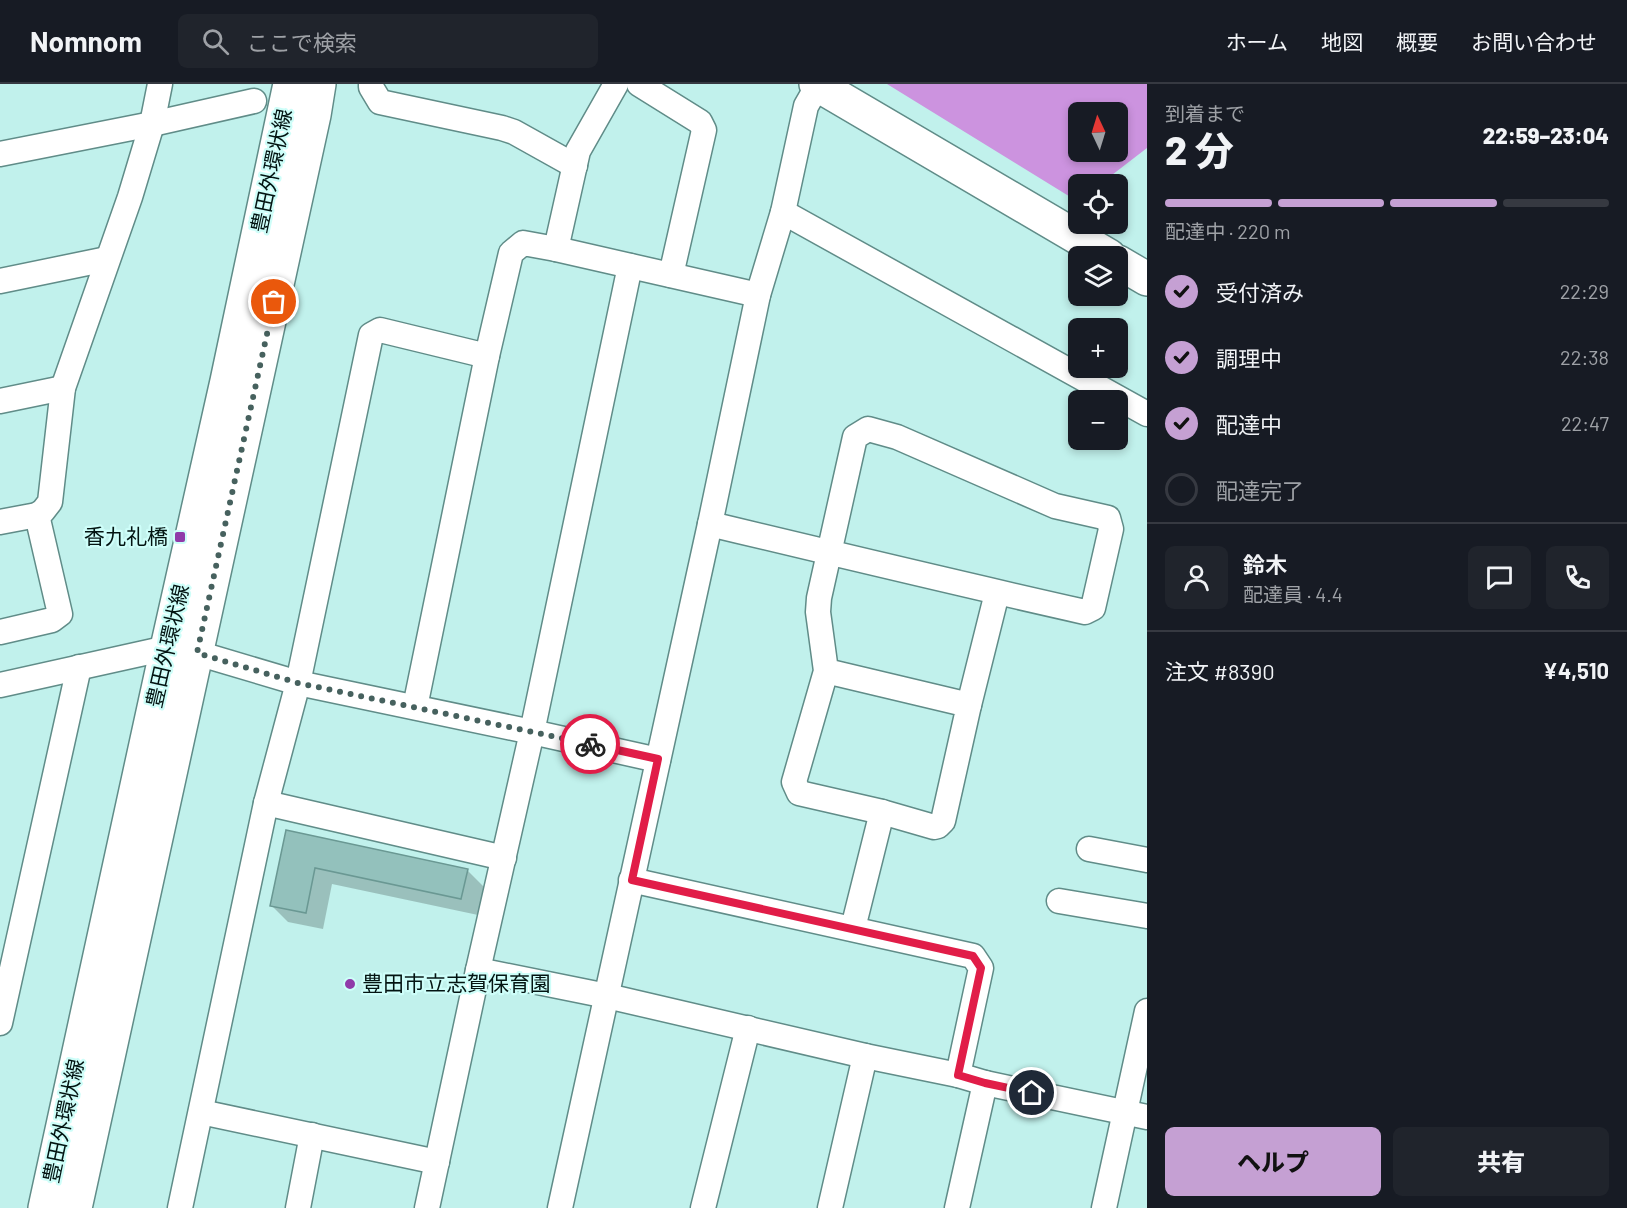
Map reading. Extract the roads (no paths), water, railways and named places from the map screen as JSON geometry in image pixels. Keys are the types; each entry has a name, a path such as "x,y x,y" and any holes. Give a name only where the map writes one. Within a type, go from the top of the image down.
{"street":[{"path":"0,522 36,515 43,511 50,502 63,388 130,197 152,124 160,84"},
{"name":"豊田外環状線","path":"75,1208 182,651 227,381 290,84"},
{"name":"豊田外環状線","path":"45,1208 314,115 319,84"},
{"path":"371,84 370,87 380,102 502,128 514,132 575,166"},
{"path":"556,249 578,151 616,84"},
{"path":"639,84 700,122 704,130 671,275"},
{"path":"560,1208 758,295 783,212 806,106 817,84 1091,246"},
{"path":"0,154 254,101"},
{"path":"783,212 1147,414"},
{"path":"415,707 487,356 512,253 523,243 758,295"},
{"path":"0,281 107,259"},
{"path":"427,1208 532,732 630,267"},
{"path":"1128,268 1147,279"},
{"path":"180,1208 266,803 298,683 371,334 380,330 487,356"},
{"path":"0,401 63,388"},
{"path":"710,524 829,552 997,592 1085,612 1093,608 1112,529 1108,518 1055,506 897,437 868,429 855,437 829,552 819,598 818,612 826,671 794,782 799,793 934,826 938,826 943,821 997,592"},
{"path":"0,632 52,621 60,614 36,515"},
{"path":"0,685 79,667 182,651 298,683 658,759"},
{"path":"0,1023 79,667"},
{"path":"826,671 969,705"},
{"path":"266,803 504,858"},
{"path":"853,928 882,812"},
{"path":"1089,849 1147,860"},
{"path":"632,880 973,956 981,968 958,1075"},
{"path":"1059,901 1147,916"},
{"path":"478,970 607,996 985,1083 1136,1115"},
{"path":"1104,1208 1136,1115 1147,1011"},
{"path":"703,1208 748,1028"},
{"path":"830,1208 865,1056"},
{"path":"957,1208 985,1083"},
{"path":"201,1112 437,1162"},
{"path":"298,1208 312,1135"}],"place":[{"name":"香九礼橋","path":"180,537"},
{"name":"豊田市立志賀保育園","path":"350,984"}]}
